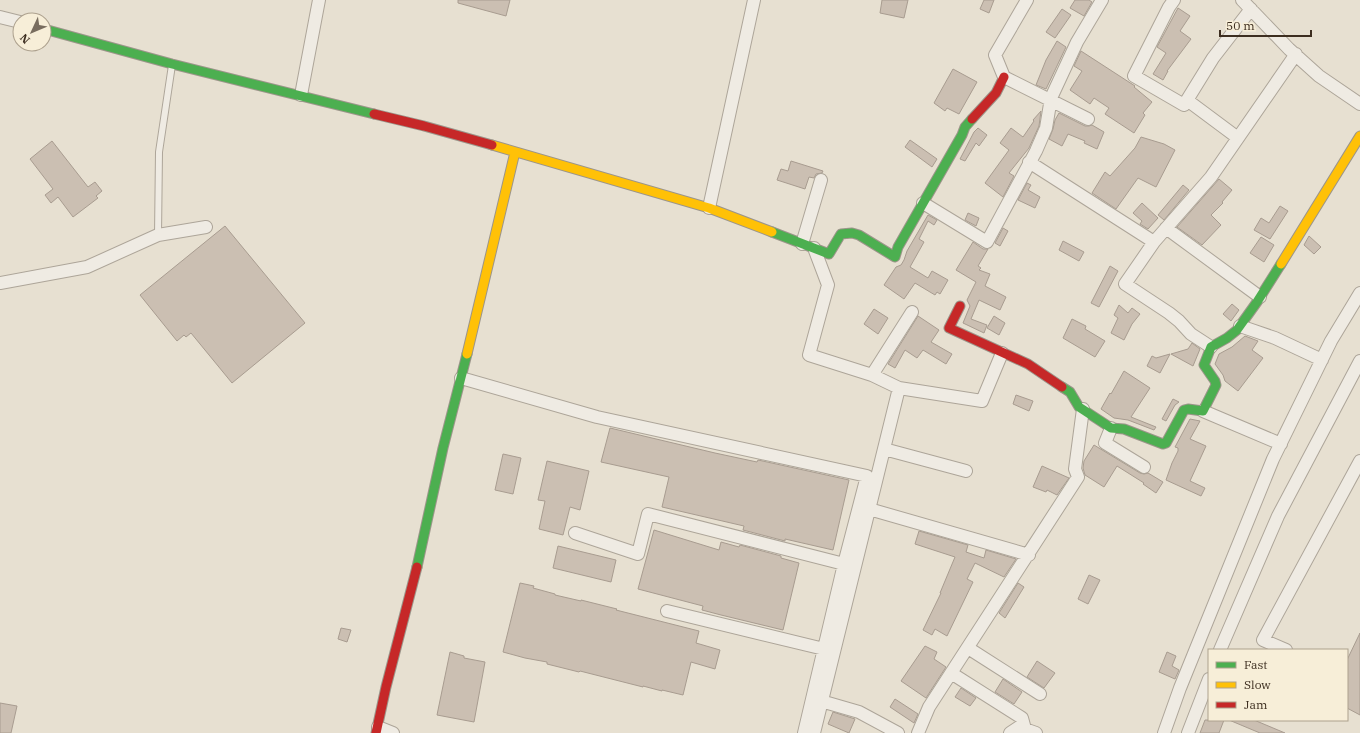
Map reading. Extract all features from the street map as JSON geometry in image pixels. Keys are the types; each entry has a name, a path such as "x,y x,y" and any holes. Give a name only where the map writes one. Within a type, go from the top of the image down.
{"street":[{"path":"301,95 319,0"},
{"path":"709,208 754,0"},
{"path":"1027,0 995,55 1004,77 1088,118"},
{"path":"923,203 987,242 1046,128 1051,100 1077,42 1102,0"},
{"path":"1174,0 1134,76 1184,106 1213,58 1251,9"},
{"path":"1242,0 1319,76 1360,104"},
{"path":"0,17 12,20"},
{"path":"52,30 172,64 424,126 515,152 709,208 828,254 841,234 852,233 859,235 895,257 898,247 962,135 965,127 992,98 998,90 1004,77"},
{"path":"1211,347 1191,334 1180,321 1125,284 1154,242 1211,177 1296,54"},
{"path":"1187,100 1238,138"},
{"path":"1202,411 1216,385 1215,381 1204,365 1211,347 1238,330 1360,136"},
{"path":"392,733 377,730 386,687 417,569 442,448 461,378 515,152"},
{"path":"1029,162 1154,242"},
{"path":"802,244 821,180"},
{"path":"0,283 87,267 158,234 206,227"},
{"path":"1166,228 1260,296"},
{"path":"814,248 828,285 809,355 872,375 899,388 982,401 1002,353"},
{"path":"1164,733 1183,681 1274,459 1331,341 1360,293"},
{"path":"960,306 949,328 1028,364 1070,392 1079,407 1111,428 1124,429 1163,444 1166,443 1184,410 1188,409 1202,411 1281,444"},
{"path":"872,375 912,312"},
{"path":"1240,326 1275,338 1322,360"},
{"path":"1220,649 1278,516 1360,361"},
{"path":"461,378 597,417 867,476 844,564 804,733"},
{"path":"814,733 899,388"},
{"path":"918,733 929,707 1029,555 1078,477 1075,469 1083,409"},
{"path":"1111,428 1105,442 1144,467"},
{"path":"884,449 966,471"},
{"path":"1284,649 1263,640 1360,461"},
{"path":"869,509 1029,555"},
{"path":"575,533 638,554 648,514 844,564"},
{"path":"666,611 824,649"},
{"path":"968,648 1040,694"},
{"path":"951,673 1022,718 1030,731"},
{"path":"1188,733 1208,682"},
{"path":"822,701 859,712 898,733"},
{"path":"1010,733 1019,727 1030,731"}],"lane":[{"path":"158,234 159,152 172,64"}],"building":[{"path":"458,0 510,0 506,16 458,3"},
{"path":"882,0 908,0 904,18 880,13"},
{"path":"984,0 994,0 989,13 980,9"},
{"path":"1075,0 1089,0 1092,2 1084,16 1070,8"},
{"path":"1178,8 1190,16 1180,31 1191,39 1167,71 1163,80 1153,74 1166,53 1157,47"},
{"path":"1062,9 1071,15 1055,38 1046,32"},
{"path":"1057,41 1066,47 1046,89 1036,85 1046,60"},
{"path":"1081,51 1135,86 1134,87 1152,102 1143,113 1145,115 1134,133 1105,114 1109,108 1094,98 1090,104 1070,90 1082,71 1074,66"},
{"path":"953,69 977,82 959,114 947,108 945,111 934,103"},
{"path":"1041,111 1039,126 1029,148 1009,173 1014,176 1003,197 985,183 1009,150 1000,143 1011,128 1023,137 1034,121 1033,120"},
{"path":"1059,113 1085,126 1092,125 1104,132 1097,149 1084,143 1085,141 1068,134 1062,146 1049,139 1055,120"},
{"path":"978,128 987,135 979,146 976,143 965,161 960,159 974,132"},
{"path":"1141,137 1164,144 1175,150 1156,187 1138,178 1116,209 1092,193 1105,172 1110,176 1135,148"},
{"path":"910,140 937,159 932,167 905,147"},
{"path":"52,141 88,187 95,182 102,191 96,196 98,198 73,217 58,197 51,203 45,195 53,189 30,159"},
{"path":"791,161 823,171 822,173 816,174 814,178 809,177 805,189 777,180 781,169 788,171"},
{"path":"1219,179 1232,190 1222,202 1223,203 1211,215 1221,225 1202,245 1177,227"},
{"path":"1027,183 1031,185 1028,190 1040,197 1035,208 1018,200"},
{"path":"1183,185 1189,190 1164,220 1158,215"},
{"path":"1142,203 1158,218 1148,229 1140,224 1142,221 1133,213"},
{"path":"1280,206 1288,211 1270,239 1254,230 1261,218 1269,223"},
{"path":"968,213 979,218 976,226 965,220"},
{"path":"928,215 937,220 934,225 928,221 919,239 924,242 910,267 928,278 932,271 948,280 940,294 937,292 935,295 915,283 904,299 884,285 896,267 901,265 907,251"},
{"path":"225,226 305,323 232,383 191,333 186,337 184,335 177,341 140,295"},
{"path":"1003,228 1008,231 1000,246 995,243"},
{"path":"1309,236 1321,247 1314,254 1304,245"},
{"path":"1261,237 1274,245 1264,262 1250,253"},
{"path":"1063,241 1084,252 1079,261 1059,250"},
{"path":"973,242 983,249 988,249 978,266 981,268 979,270 990,274 985,286 1006,297 1000,310 979,300 971,319 987,325 984,333 963,323 970,306 967,300 976,282 956,270"},
{"path":"1110,266 1118,271 1099,307 1091,303"},
{"path":"1232,304 1239,310 1231,321 1223,314"},
{"path":"1119,305 1128,313 1132,308 1140,314 1132,324 1124,340 1111,333 1118,318 1114,315"},
{"path":"874,309 888,318 878,334 864,324"},
{"path":"918,316 939,330 931,342 952,354 946,364 923,350 917,358 905,350 895,368 888,364"},
{"path":"994,316 1005,323 999,335 987,328"},
{"path":"1072,319 1086,326 1085,329 1105,341 1095,357 1063,338"},
{"path":"1245,336 1258,341 1252,350 1263,358 1238,391 1225,381 1223,375 1215,364 1219,354 1232,347"},
{"path":"1192,343 1200,349 1193,366 1171,354 1188,349"},
{"path":"1170,354 1160,373 1147,366 1152,356 1156,358"},
{"path":"1124,371 1150,388 1131,417 1156,427 1154,430 1128,420 1114,418 1101,409"},
{"path":"1016,395 1033,401 1029,411 1013,404"},
{"path":"1173,399 1179,402 1175,405 1166,421 1162,419"},
{"path":"1190,419 1200,421 1190,439 1206,446 1190,481 1205,488 1201,496 1166,480 1178,451 1178,448 1175,447"},
{"path":"610,428 715,453 757,462 758,460 849,480 833,550 785,539 785,541 743,530 744,526 662,507 669,477 601,462"},
{"path":"1094,445 1140,473 1148,473 1163,482 1156,493 1143,484 1144,483 1117,466 1104,487 1085,475 1083,468 1084,461"},
{"path":"503,454 521,458 513,494 495,490"},
{"path":"547,461 589,471 580,510 570,507 563,535 539,529 545,501 538,500"},
{"path":"1042,466 1069,478 1057,495 1047,490 1046,492 1033,487"},
{"path":"654,530 719,550 721,542 739,547 740,545 781,556 781,558 799,563 783,630 702,610 703,606 638,589"},
{"path":"919,531 968,545 966,552 984,558 986,550 1016,559 1004,577 975,563 967,579 973,582 947,636 935,629 932,635 923,630 941,593 955,557 915,544"},
{"path":"558,546 616,560 611,582 553,568"},
{"path":"1089,575 1100,580 1088,604 1078,599"},
{"path":"520,583 534,586 533,588 555,595 617,609 616,610 699,631 696,643 720,650 715,669 691,662 683,695 579,672 547,664 547,662 503,652"},
{"path":"1018,583 1024,587 1005,618 999,613"},
{"path":"341,628 351,630 347,642 338,639"},
{"path":"1360,633 1360,715 1348,709 1348,658"},
{"path":"925,646 937,652 934,659 946,667 926,698 901,681"},
{"path":"450,652 464,656 464,658 485,662 474,722 437,715"},
{"path":"1167,652 1176,656 1172,666 1179,670 1175,679 1159,672"},
{"path":"1037,661 1055,673 1044,688 1027,677"},
{"path":"1003,679 1022,692 1014,704 995,692"},
{"path":"961,688 976,698 970,706 955,697"},
{"path":"895,699 918,714 914,723 890,707"},
{"path":"0,703 17,706 11,733 0,733"},
{"path":"833,712 855,719 849,733 828,724"},
{"path":"1205,720 1224,721 1219,733 1200,733"},
{"path":"1231,721 1256,721 1285,733 1260,733"}],"traffic: fast":[{"path":"52,31 172,64 374,114"},
{"path":"772,232 829,254 841,234 852,233 859,235 895,257 898,247 962,135 965,127 972,119"},
{"path":"1062,387 1070,392 1079,407 1111,428 1124,429 1163,444 1166,443 1184,410 1188,409 1203,411 1216,385 1215,381 1204,365 1211,347 1227,338 1237,330 1281,264"},
{"path":"417,567 443,448 467,354"}],"traffic: slow":[{"path":"1281,264 1360,136"},
{"path":"492,145 709,208 772,232"},
{"path":"467,354 515,152"}],"traffic: jam":[{"path":"972,119 996,93 1004,77"},
{"path":"374,114 492,145"},
{"path":"960,306 949,328 1028,364 1062,387"},
{"path":"376,733 386,687 417,567"}]}
